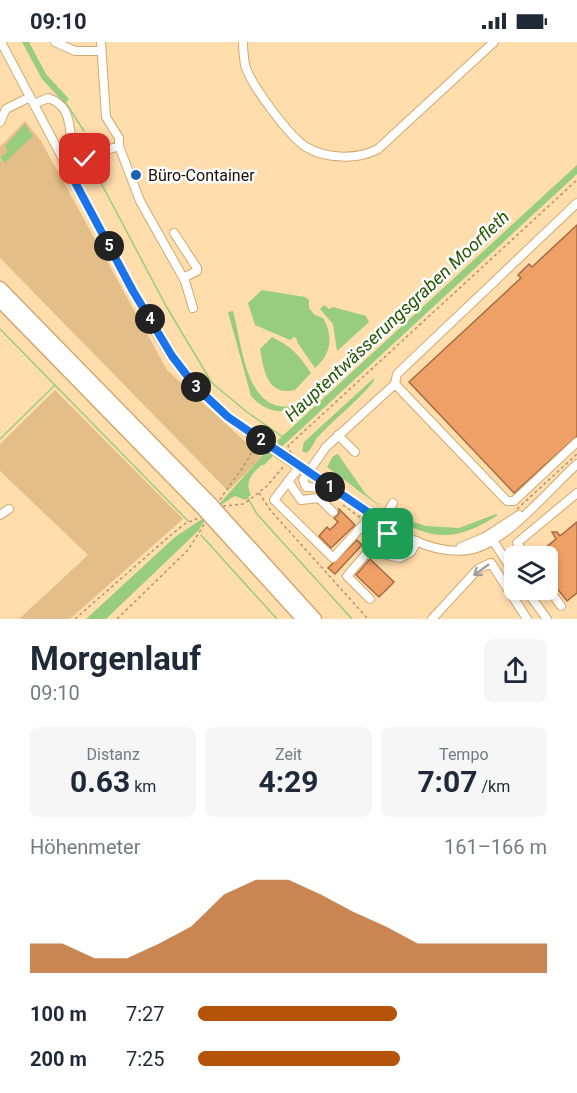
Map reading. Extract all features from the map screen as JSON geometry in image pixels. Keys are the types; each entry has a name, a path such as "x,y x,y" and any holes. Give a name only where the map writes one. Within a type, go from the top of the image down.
{"highway":[{"path":"0,288 315,619"},
{"path":"0,301 212,512 303,619"}],"street":[{"path":"1,42 133,291 172,356 212,403 331,488 369,519 382,522 417,541 446,549 465,551 491,538 528,510 577,464"},
{"path":"55,42 75,51 101,46 106,117 119,138 119,146 140,201 183,278 193,308"},
{"path":"243,42 246,66 252,80 292,134 308,149 351,157 362,156 378,149 494,42"},
{"path":"0,122 2,109 48,98 57,102 69,121 74,148 86,158"},
{"path":"68,169 86,158 119,146"},
{"path":"331,488 305,486 303,480 338,435 395,384 397,374 577,203"},
{"path":"174,233 197,268 197,271 183,278"},
{"path":"395,384 507,501 514,501 577,442"},
{"path":"338,435 355,452"},
{"path":"300,466 274,500 333,558 369,519"},
{"path":"288,481 301,500 319,498 333,512"},
{"path":"519,546 517,543 577,493"},
{"path":"382,522 393,503"},
{"path":"0,515 9,509"},
{"path":"491,538 504,558"},
{"path":"370,599 347,576 366,554 375,552 400,558 411,552 417,541"},
{"path":"432,619 478,569 491,563 528,619"},
{"path":"534,600 547,619"},
{"path":"557,600 561,606"},
{"path":"522,611 536,603"}],"path":[{"path":"75,619 186,523 212,512 244,504 259,492 276,477 290,459 292,451 288,446 577,180"},
{"path":"117,619 188,550 230,483 251,457 256,443 261,439"},
{"path":"510,514 577,453"},
{"path":"259,492 271,512 368,619"},
{"path":"340,503 369,519 388,534"}],"shaded area":[{"path":"25,121 41,141 167,370 262,457 228,491 0,258 0,159 3,163 8,151 0,158 0,147"},
{"path":"55,390 183,519 70,619 19,619 88,555 0,471 0,444"}],"water":[{"path":"22,42 29,42 46,74 69,99 65,104 42,79"},
{"path":"25,124 33,136 4,163 0,158 8,151 5,146"},
{"path":"577,165 577,174 287,442 283,445 277,441"},
{"path":"262,290 305,297 309,300 309,308 315,315 323,318 329,332 329,345 325,357 315,368 297,339 294,337 290,340 255,325 248,303"},
{"path":"324,305 329,309 333,307 366,316 369,322 337,351 333,324 320,309"},
{"path":"233,311 244,361 250,377 258,392 268,402 282,406 300,404 399,314 405,315 307,405 292,410 277,411 257,402 251,396 228,312"},
{"path":"272,337 294,352 311,373 295,390 278,389 268,380 260,349"},
{"path":"374,378 367,389 317,438 311,448 306,453 302,451 304,442"},
{"path":"264,454 269,458 252,474 248,484 251,495 245,500 235,496 214,510 199,530 106,619 86,619 175,537 202,519 220,503"},
{"path":"338,454 365,493 382,508 327,467 333,456"},
{"path":"498,515 472,529 447,535 422,531 394,516 426,526 459,528"}],"building":[{"path":"577,225 577,436 514,493 409,382 521,278 518,275 529,264 532,267"},
{"path":"339,509 355,525 331,548 319,536 327,527 330,530 338,522 334,518 339,514"},
{"path":"577,522 577,593 567,601 558,590 558,546 547,546 556,539 552,532 557,532 560,536"},
{"path":"357,540 362,545 335,574 328,568"},
{"path":"370,559 394,582 379,597 356,575"}],"waterway":[{"path":"66,103 84,131"},
{"path":"95,159 100,181 166,306 212,383 247,412 283,437"},
{"path":"0,329 188,521"},
{"path":"0,439 55,385"},
{"name":"Hauptentwässerungsgraben Moorfleth","path":"263,462 285,439"},
{"path":"356,488 364,494"},
{"path":"247,497 257,514 352,619"},
{"path":"201,535 277,619"}],"place":[{"name":"Büro-Container","path":"136,175"}],"route":[{"path":"85,159 68,169 133,291 172,356 195,386 228,417 372,515 367,522 388,534"}]}
